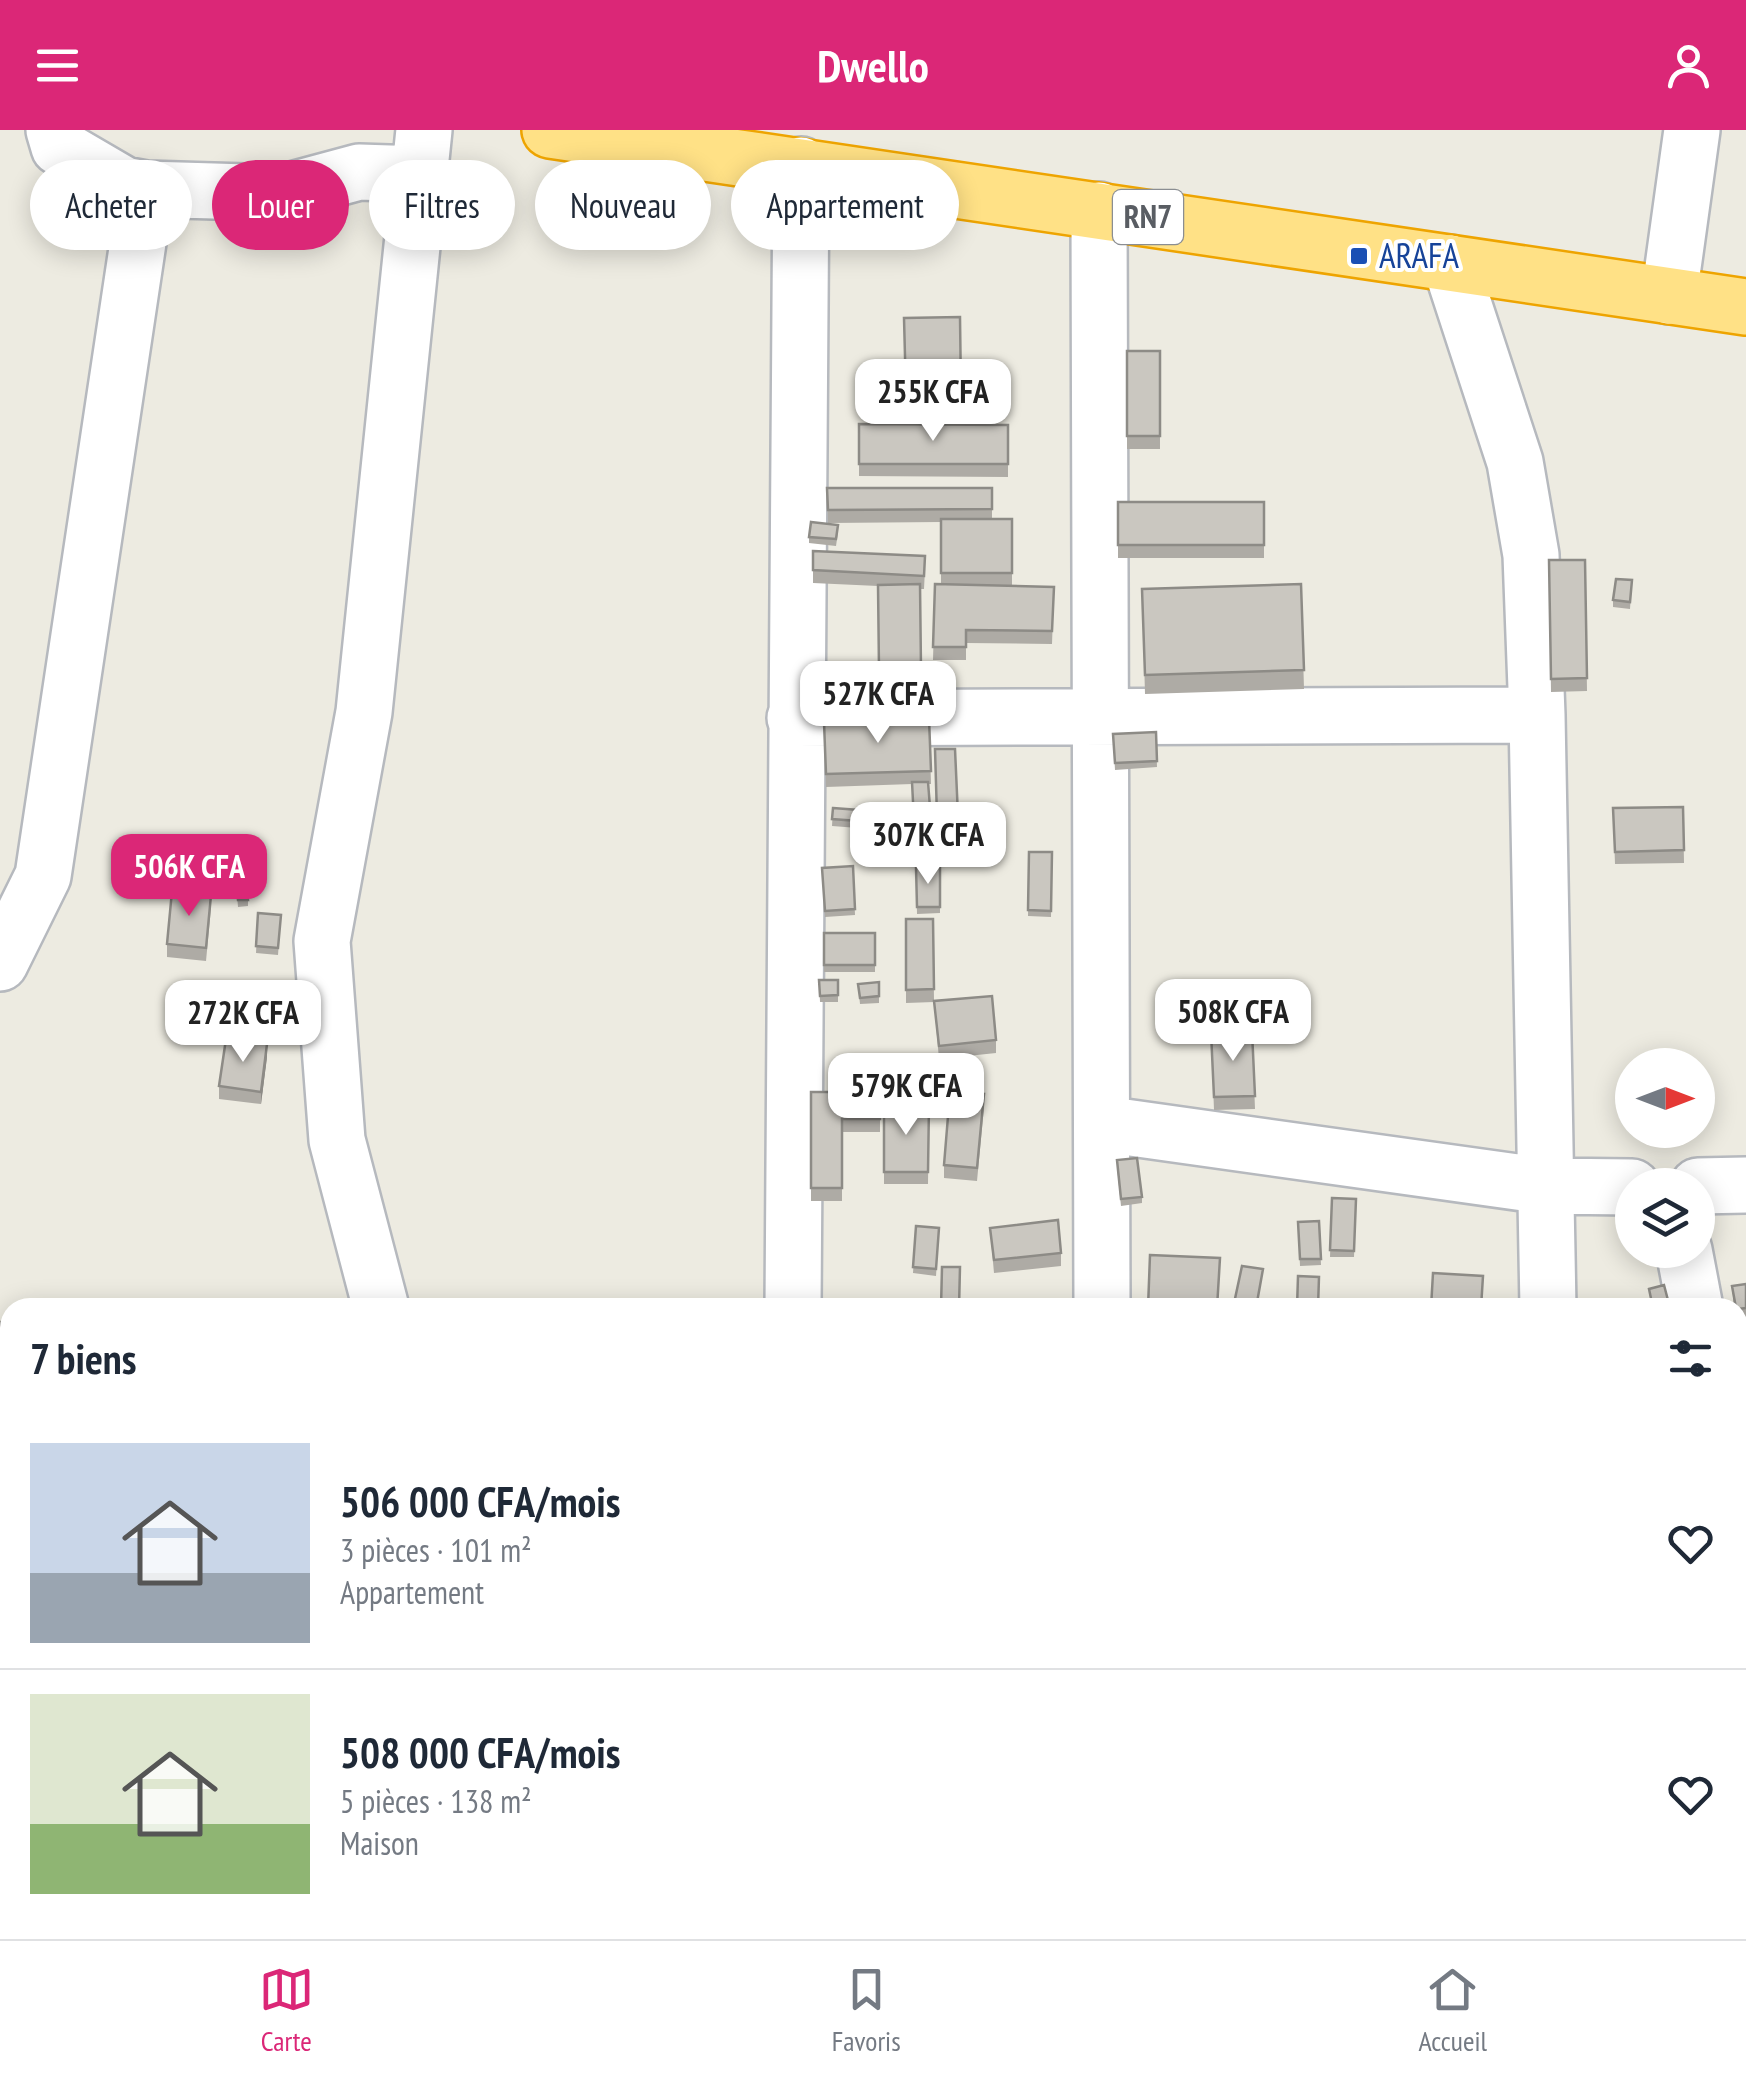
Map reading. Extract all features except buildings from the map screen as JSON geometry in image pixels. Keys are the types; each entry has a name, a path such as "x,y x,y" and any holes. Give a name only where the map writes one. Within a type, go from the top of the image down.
{"highway":[{"name":"RN7","path":"550,130 715,142 780,160"},
{"name":"RN7","path":"959,189 1746,308"}],"street":[{"path":"54,130 58,147 81,160"},
{"path":"1669,296 1692,130"},
{"path":"192,190 281,193 422,152 364,712 322,940 337,1140 378,1298"},
{"path":"1099,210 1102,1298"},
{"path":"0,963 43,876 137,250"},
{"path":"793,1298 800,250"},
{"path":"1450,262 1515,462 1530,555 1537,714 1548,1298"},
{"path":"795,718 1537,714"},
{"path":"1103,1124 1546,1186 1615,1186"},
{"path":"1715,1186 1746,1185"},
{"path":"1687,1268 1693,1298"}],"place":[{"name":"ARAFA","path":"1359,256"}]}
